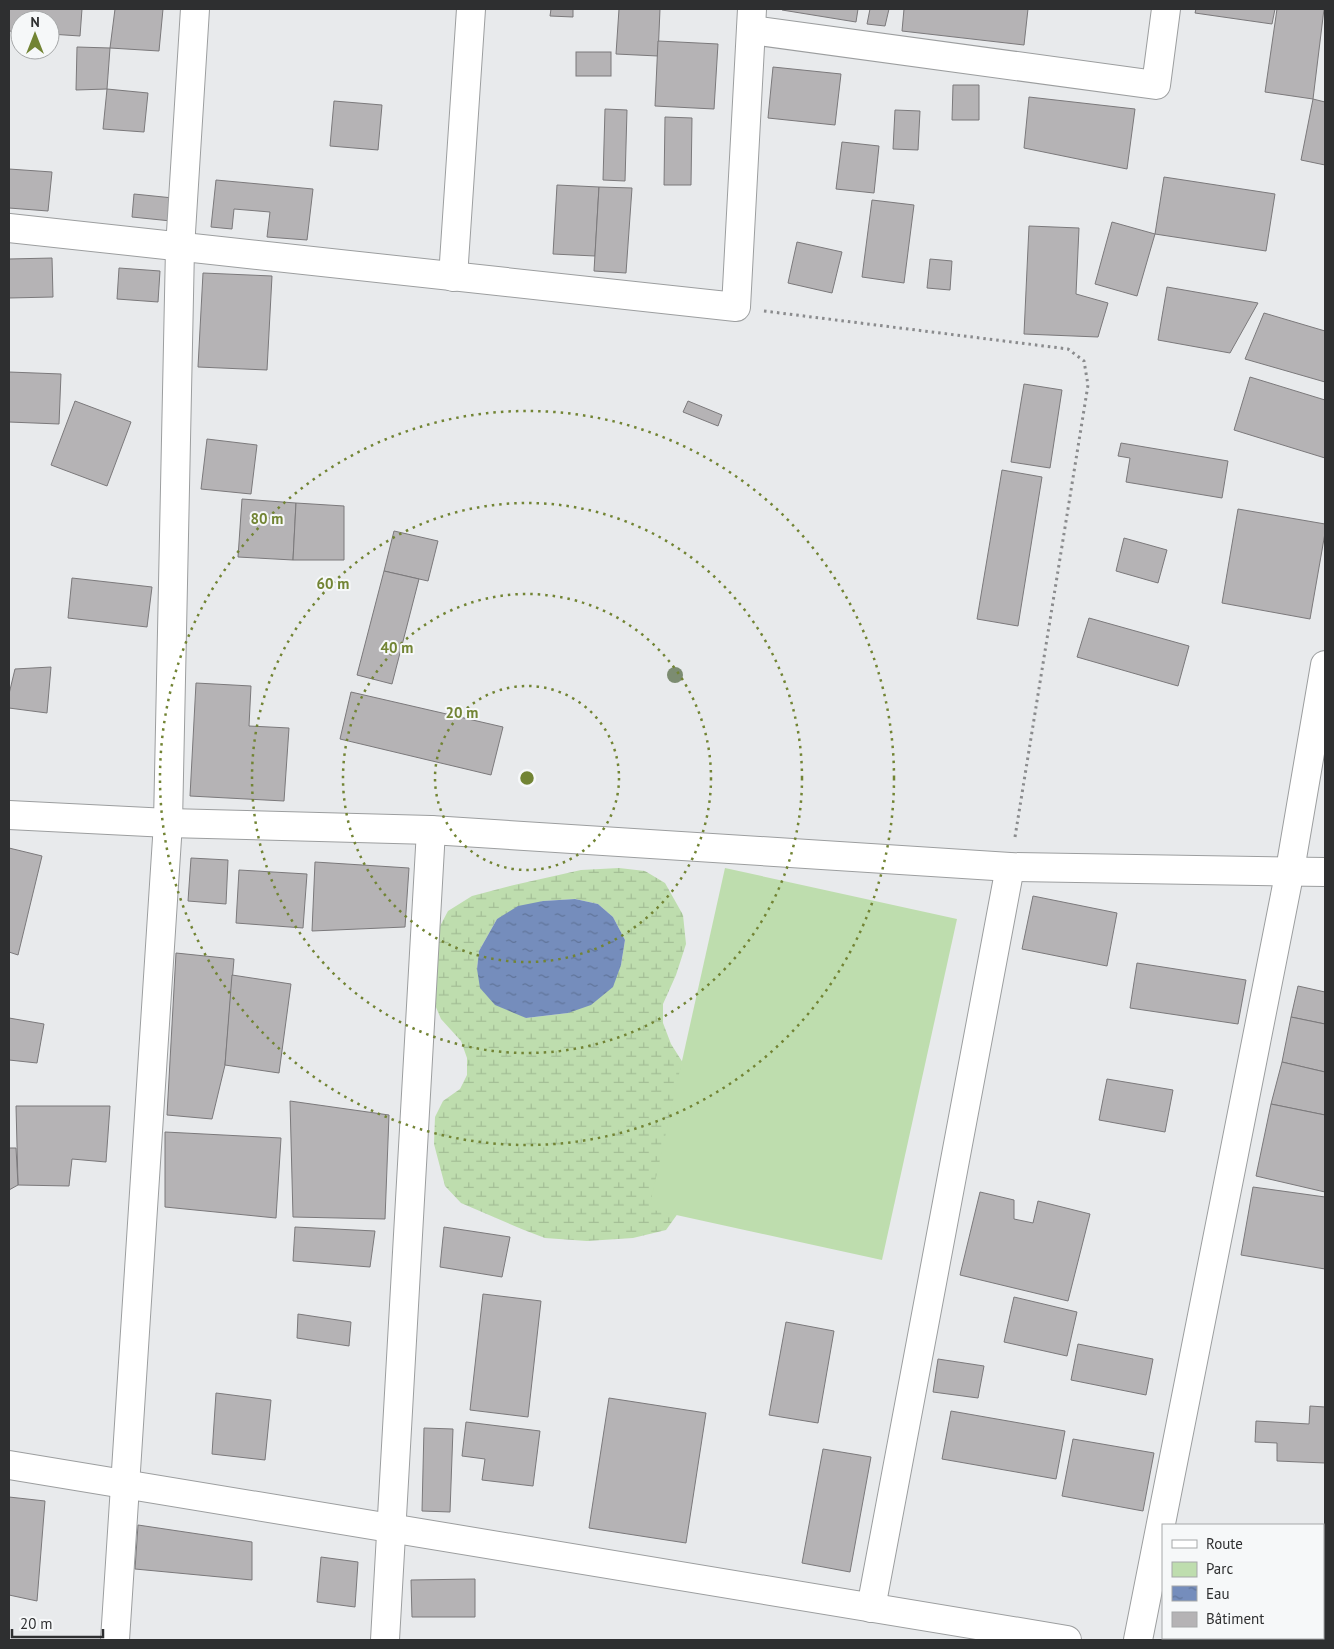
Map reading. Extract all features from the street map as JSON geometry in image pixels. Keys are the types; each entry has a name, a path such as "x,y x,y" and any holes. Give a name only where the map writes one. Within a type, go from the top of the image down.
{"street":[{"path":"115,1640 168,823 180,248 195,9"},
{"path":"453,276 471,9"},
{"path":"9,228 736,308 751,19 1156,85 1166,9"},
{"path":"1138,1640 1290,870 1325,666"},
{"path":"9,814 168,823 431,830 1010,867 1325,872"},
{"path":"386,1640 431,830"},
{"path":"871,1608 1010,867"},
{"path":"9,1465 1067,1640"}],"path":[{"path":"736,308 1068,349 1084,361 1088,385 1010,867"}],"green space":[{"path":"619,868 645,871 665,883 683,915 686,944 676,975 663,1004 663,1023 671,1044 704,1096 699,1184 666,1230 633,1238 587,1241 545,1238 461,1203 445,1186 434,1144 435,1117 443,1101 460,1089 467,1075 467,1058 461,1041 441,1019 435,1005 439,928 448,911 472,896 581,870","holes":["575,899 598,904 613,917 625,940 621,965 568,1013 526,1018 477,969 479,951 497,919 543,901"]},
{"path":"725,868 957,919 882,1260 649,1209"}],"water":[{"path":"575,899 598,904 613,917 625,940 621,965 613,987 591,1005 568,1013 526,1018 495,1005 480,988 477,969 479,951 497,919 518,906 543,901"}],"building":[{"path":"9,9 82,9 80,36 60,35 60,10 10,10 9,31"},
{"path":"115,9 163,9 159,51 110,48"},
{"path":"551,9 573,9 573,17 550,16"},
{"path":"619,9 660,9 658,56 616,54"},
{"path":"782,9 858,9 856,22"},
{"path":"870,9 889,9 885,26 867,24"},
{"path":"904,9 1028,9 1024,45 902,31"},
{"path":"1196,9 1275,9 1272,24 1195,13"},
{"path":"1277,9 1324,9 1313,99 1265,92"},
{"path":"658,41 718,44 714,109 655,106"},
{"path":"77,47 110,48 107,89 76,90"},
{"path":"576,52 611,52 611,76 576,76"},
{"path":"773,67 841,74 835,125 768,118"},
{"path":"953,85 979,85 979,120 952,120"},
{"path":"107,89 148,93 144,132 103,129"},
{"path":"1029,97 1135,109 1127,169 1024,148"},
{"path":"1313,99 1325,102 1325,165 1301,160"},
{"path":"334,101 382,105 378,150 330,146"},
{"path":"605,109 627,110 625,181 603,180"},
{"path":"895,110 920,111 918,150 893,149"},
{"path":"665,117 692,118 691,185 664,185"},
{"path":"842,142 879,146 874,193 836,189"},
{"path":"9,169 52,172 48,211 9,208"},
{"path":"1164,177 1275,194 1266,251 1155,234"},
{"path":"216,180 313,189 307,240 267,237 270,212 234,209 232,229 211,227"},
{"path":"557,185 599,187 595,256 553,254"},
{"path":"599,187 632,188 626,273 594,271"},
{"path":"134,194 173,198 171,221 132,217"},
{"path":"872,200 914,205 904,283 862,277"},
{"path":"1112,222 1155,234 1137,296 1095,284"},
{"path":"1029,226 1079,228 1076,294 1108,303 1098,337 1024,334"},
{"path":"797,242 842,252 832,293 788,283"},
{"path":"52,258 53,297 9,298 9,259"},
{"path":"930,259 952,261 950,290 927,288"},
{"path":"119,268 160,271 158,302 117,299"},
{"path":"203,273 272,276 267,370 198,367"},
{"path":"1167,287 1258,303 1230,353 1158,340"},
{"path":"1264,313 1325,331 1325,382 1245,359"},
{"path":"9,372 61,374 59,424 9,422"},
{"path":"1250,377 1325,400 1325,458 1234,430"},
{"path":"1024,384 1062,390 1050,468 1011,462"},
{"path":"75,401 131,422 107,486 51,465"},
{"path":"688,401 722,415 718,426 683,412"},
{"path":"207,439 257,445 251,494 201,489"},
{"path":"1121,443 1228,461 1222,498 1126,482 1130,458 1118,456"},
{"path":"1002,470 1042,477 1018,626 977,619"},
{"path":"242,499 296,503 293,560 238,557"},
{"path":"296,503 344,506 344,560 293,560"},
{"path":"1238,509 1325,524 1310,619 1222,603"},
{"path":"394,531 438,541 428,581 384,571"},
{"path":"1124,538 1167,550 1158,583 1116,571"},
{"path":"384,571 419,579 392,684 357,675"},
{"path":"72,578 152,587 147,627 68,618"},
{"path":"1089,618 1189,646 1178,686 1077,657"},
{"path":"51,667 47,713 9,708 9,694 15,669"},
{"path":"196,683 251,686 249,726 289,728 284,801 190,796"},
{"path":"351,692 503,727 491,775 340,739"},
{"path":"9,848 42,856 18,955 9,952"},
{"path":"191,858 228,860 226,904 188,901"},
{"path":"315,862 409,868 405,927 312,931"},
{"path":"239,870 307,874 303,928 236,923"},
{"path":"1033,896 1117,913 1107,966 1022,949"},
{"path":"176,953 234,959 225,1065 212,1119 167,1115"},
{"path":"1137,963 1246,980 1238,1024 1130,1008"},
{"path":"232,975 291,984 279,1073 225,1065"},
{"path":"1298,986 1325,992 1325,1024 1291,1017"},
{"path":"1291,1017 1325,1024 1325,1072 1282,1062"},
{"path":"9,1018 44,1024 37,1063 9,1060"},
{"path":"1282,1062 1325,1072 1325,1115 1271,1104"},
{"path":"1107,1079 1173,1090 1165,1132 1099,1120"},
{"path":"290,1101 389,1115 385,1219 293,1217"},
{"path":"1271,1104 1325,1115 1325,1192 1256,1176"},
{"path":"16,1106 110,1106 106,1162 72,1159 69,1186 18,1185"},
{"path":"165,1132 281,1138 276,1218 165,1207"},
{"path":"9,1148 16,1148 18,1185 9,1190"},
{"path":"1253,1187 1325,1197 1325,1269 1241,1255"},
{"path":"980,1192 1014,1200 1014,1219 1033,1223 1038,1201 1090,1214 1068,1301 960,1275"},
{"path":"295,1227 375,1231 370,1267 293,1261"},
{"path":"444,1227 510,1237 502,1277 440,1267"},
{"path":"483,1294 541,1301 528,1417 470,1410"},
{"path":"1014,1297 1077,1312 1067,1356 1004,1342"},
{"path":"298,1314 351,1322 349,1346 297,1338"},
{"path":"786,1322 834,1331 818,1423 769,1415"},
{"path":"1078,1344 1153,1359 1146,1395 1071,1380"},
{"path":"938,1359 984,1366 978,1398 933,1392"},
{"path":"216,1393 271,1400 265,1460 212,1454"},
{"path":"609,1398 706,1413 686,1543 589,1528"},
{"path":"1310,1406 1325,1407 1325,1463 1277,1461 1277,1443 1255,1442 1256,1421 1309,1424"},
{"path":"951,1411 1065,1431 1056,1479 942,1459"},
{"path":"466,1422 540,1431 533,1486 482,1480 485,1459 462,1456"},
{"path":"424,1428 453,1429 450,1512 422,1511"},
{"path":"1073,1439 1154,1453 1143,1511 1062,1496"},
{"path":"823,1449 871,1457 850,1572 802,1563"},
{"path":"9,1497 45,1501 37,1601 9,1595"},
{"path":"138,1525 252,1542 252,1580 135,1569"},
{"path":"1325,1531 1325,1553 1324,1552"},
{"path":"321,1557 358,1562 355,1607 317,1602"},
{"path":"475,1579 475,1617 412,1617 411,1580"}]}
